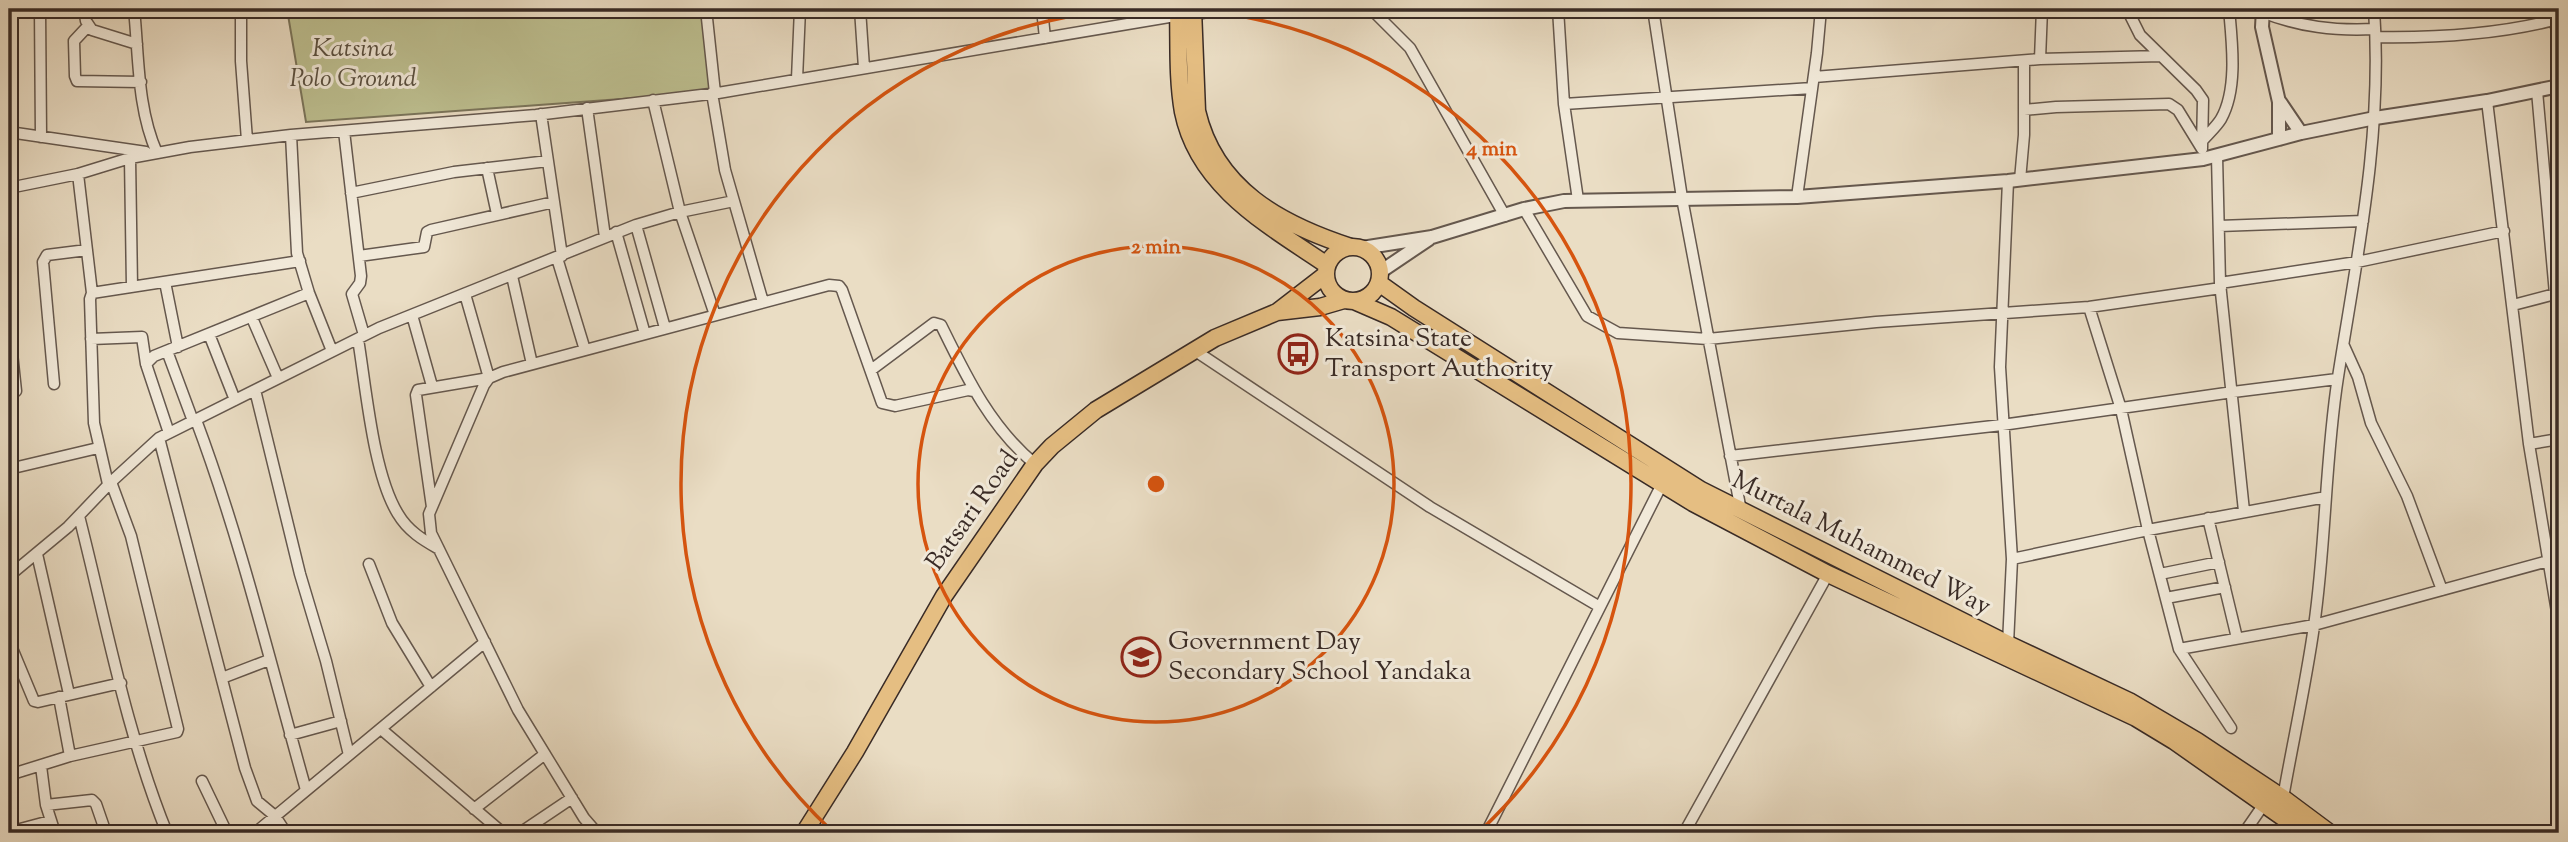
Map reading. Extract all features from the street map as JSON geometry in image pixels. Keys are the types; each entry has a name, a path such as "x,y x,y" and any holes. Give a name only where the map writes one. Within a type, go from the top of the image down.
{"main road":[{"path":"1186,12 1200,126 1218,164 1233,181 1261,204 1294,225 1371,253 1377,262 1379,278 1373,292 1365,298 1277,312"},
{"path":"1186,12 1183,110 1187,130 1208,170 1240,205 1326,270 1328,286 1334,294 1349,300"},
{"path":"1277,312 1326,270 1332,256 1341,249 1356,247"},
{"name":"Murtala Muhammed Way","path":"1379,278 1413,308 1689,483 1741,512 2129,701 2197,741 2330,833"},
{"name":"Murtala Muhammed Way","path":"1349,300 1391,317 1662,485 1828,574 2136,718 2174,740 2305,833"},
{"name":"Batsari Road","path":"804,833 855,751 944,596 1035,464 1088,415 1215,338 1277,312"}],"street":[{"path":"40,9 41,137"},
{"path":"84,9 88,26 93,30 137,44"},
{"path":"134,9 147,130 157,153"},
{"path":"241,9 241,61 247,140"},
{"path":"706,9 725,170 763,302"},
{"path":"797,79 800,9"},
{"path":"860,9 864,68"},
{"path":"1042,9 1045,38"},
{"path":"9,188 78,174 130,158 157,153 291,135 541,114 714,93 1216,9"},
{"path":"1371,9 1410,48 1505,216"},
{"path":"1558,9 1564,104 1578,200"},
{"path":"1653,9 1682,198 1741,512"},
{"path":"1797,197 1821,9"},
{"path":"2040,59 2042,9"},
{"path":"2127,9 2140,35 2203,100 2203,149"},
{"path":"2203,149 2227,105 2231,83 2229,9"},
{"path":"2283,798 2314,625 2337,379 2363,221 2375,118 2374,9"},
{"path":"2548,9 2559,33"},
{"path":"2279,139 2280,102 2262,27 2262,11 2289,23 2318,29 2426,38 2521,28 2554,20"},
{"path":"88,26 74,41 77,81 141,82"},
{"path":"1814,77 2040,59 2161,56"},
{"path":"2008,644 2012,559 2002,425 2001,314 2024,110 2024,61"},
{"path":"2024,110 2169,104 2178,110 2203,149 2217,156 2301,133 2559,86"},
{"path":"1564,104 1812,88"},
{"path":"2512,305 2557,294 2538,91"},
{"path":"653,100 680,212 715,315"},
{"path":"2487,101 2529,444 2559,624"},
{"path":"2280,102 2301,133"},
{"path":"587,108 605,237"},
{"path":"541,114 559,257 585,350"},
{"path":"344,131 361,276 360,283 352,294 361,337 377,458 398,514 419,538 439,549"},
{"path":"9,132 157,153"},
{"path":"291,135 297,253 309,293 332,351"},
{"path":"1356,247 1432,237 1524,209 1578,200 1797,197 2014,181 2203,149"},
{"path":"2217,156 2220,285 2244,511"},
{"path":"130,158 132,287"},
{"path":"351,193 454,172 548,161"},
{"path":"487,168 497,214"},
{"path":"9,757 11,774 70,756 177,732 179,726 131,536 98,448 94,423 92,293 78,174"},
{"path":"9,576 37,554 79,516 109,483 164,436 194,420 361,337 616,232 680,212 734,201"},
{"path":"359,256 424,247 427,232 554,202"},
{"path":"1524,209 1587,316 1618,333 1708,339 1876,322 2089,307 2357,262 2504,231"},
{"path":"2219,226 2363,221"},
{"path":"636,225 666,328"},
{"path":"616,232 645,334"},
{"path":"1379,278 1432,237"},
{"path":"54,384 43,262 47,255 87,250"},
{"path":"92,293 300,261"},
{"path":"512,276 533,364"},
{"path":"165,282 178,347"},
{"path":"432,507 416,394 418,390 489,378 829,285 839,286 882,403 895,406 968,390 974,391"},
{"path":"146,364 148,359 309,293"},
{"path":"465,294 489,378"},
{"path":"2089,307 2120,409 2179,649 2231,728"},
{"path":"412,315 432,386"},
{"path":"252,318 278,378"},
{"path":"870,370 934,323 938,323 974,391 1015,447 1035,464"},
{"path":"9,325 16,391"},
{"path":"209,334 235,400"},
{"path":"91,338 140,336 143,340 146,364 249,779 257,801 275,816 286,833"},
{"path":"2344,345 2358,377 2371,423 2407,496 2442,590"},
{"path":"1194,350 1430,508 1600,607"},
{"path":"167,351 219,481 246,567 306,790"},
{"path":"489,378 432,507 429,523 439,549 519,710 572,799 597,833"},
{"path":"1731,456 2002,425 2233,391 2337,379"},
{"path":"255,390 300,574 349,755"},
{"path":"2529,444 2559,439"},
{"path":"9,469 98,448"},
{"path":"1486,833 1662,485"},
{"path":"2012,559 2208,518 2326,497"},
{"path":"79,516 136,742 152,796 167,833"},
{"path":"2208,518 2237,638"},
{"path":"37,554 64,695 70,756"},
{"path":"2179,649 2314,625 2559,558"},
{"path":"2160,574 2219,562"},
{"path":"369,564 392,623 431,687"},
{"path":"1684,833 1828,574"},
{"path":"2166,598 2225,587"},
{"path":"9,640 34,701 121,683"},
{"path":"255,833 485,642"},
{"path":"222,678 269,660"},
{"path":"290,735 341,721"},
{"path":"381,729 500,832"},
{"path":"474,809 545,754"},
{"path":"41,766 46,804 55,833"},
{"path":"202,781 227,833"},
{"path":"520,833 572,799"},
{"path":"46,804 92,800 96,804 106,833"},
{"path":"2244,833 2264,804"},
{"path":"9,832 50,821"}],"green space":[{"name":"Katsina Polo Ground","path":"287,9 708,9 717,92 306,122"}],"place":[{"name":"Katsina State Transport Authority","path":"1298,354"},
{"name":"Government Day Secondary School Yandaka","path":"1141,657"}]}
